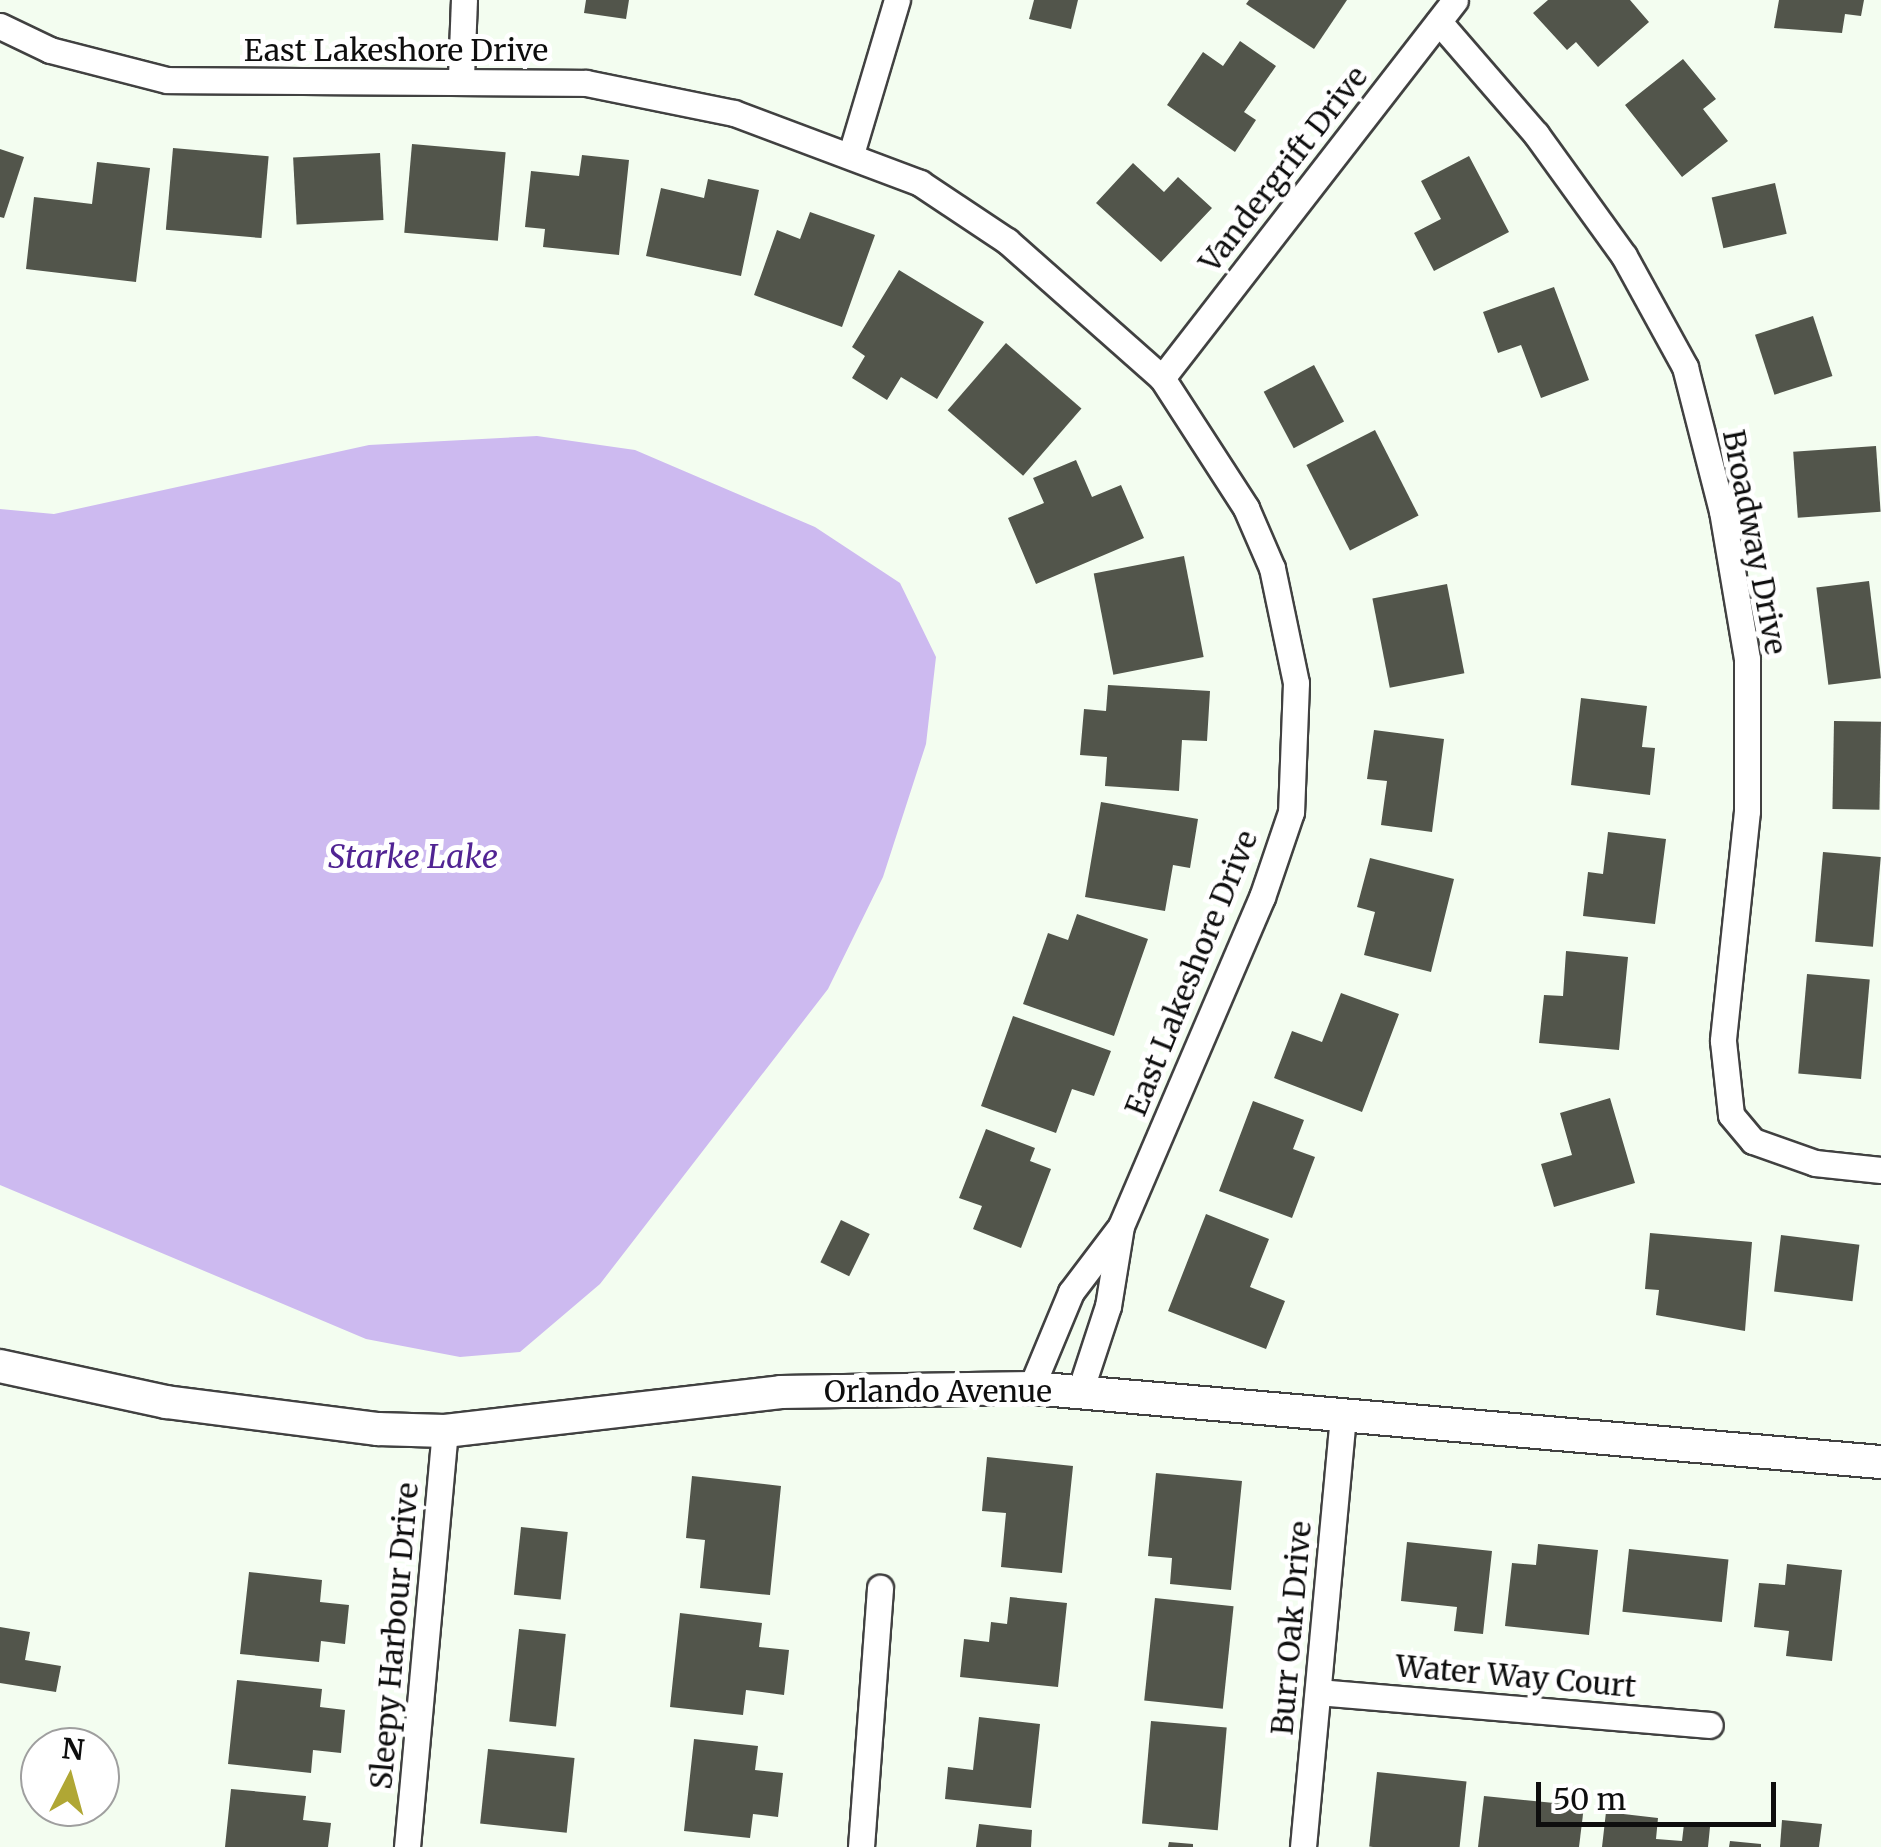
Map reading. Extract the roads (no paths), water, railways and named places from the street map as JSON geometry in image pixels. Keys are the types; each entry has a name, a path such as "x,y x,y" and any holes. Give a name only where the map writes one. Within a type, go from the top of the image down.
{"street":[{"path":"461,77 464,0"},
{"path":"851,154 897,0"},
{"name":"Vandergrift Drive","path":"1162,378 1454,0"},
{"name":"Broadway Drive","path":"1439,22 1536,134 1624,256 1685,367 1722,511 1747,659 1747,811 1723,1042 1731,1115 1753,1141 1815,1164 1881,1170"},
{"name":"East Lakeshore Drive","path":"0,26 50,50 168,80 272,84 461,77 652,93 734,113 920,183 1006,240 1162,378 1246,508 1272,568 1296,683 1291,812 1262,896 1121,1226 1108,1306 1080,1392"},
{"name":"East Lakeshore Drive","path":"1031,1388 1070,1292 1121,1226"},
{"name":"Orlando Avenue","path":"0,1366 299,1424 445,1431 781,1392 1031,1388 1881,1462"},
{"name":"Burr Oak Drive","path":"1303,1847 1343,1416"},
{"name":"Sleepy Harbour Drive","path":"407,1847 445,1431"},
{"path":"861,1847 880,1588"},
{"name":"Water Way Court","path":"1318,1692 1710,1724"}],"water":[{"name":"Starke Lake","path":"537,436 635,450 815,527 900,583 936,657 926,744 883,877 828,989 600,1284 520,1352 460,1357 366,1339 0,1185 0,509 54,514 369,445"}]}
